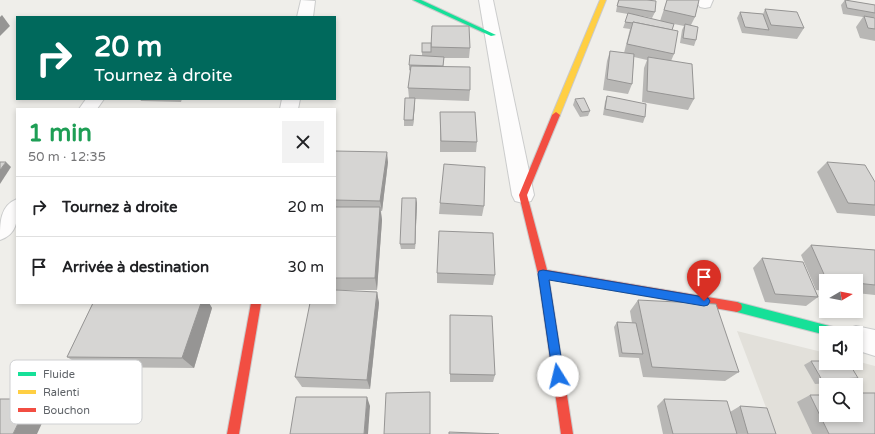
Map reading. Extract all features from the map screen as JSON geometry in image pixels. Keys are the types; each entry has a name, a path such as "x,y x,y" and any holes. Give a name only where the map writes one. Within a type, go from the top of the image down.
{"street":[{"path":"416,0 493,35"},
{"path":"486,0 523,195 543,274 567,434"},
{"path":"523,195 603,0"},
{"path":"305,16 308,1"},
{"path":"0,231 16,209"},
{"path":"543,274 734,306 819,328"},
{"path":"233,434 256,304"},
{"path":"863,340 875,343"}],"shaded area":[{"path":"737,331 819,351 819,370 863,370 863,363 875,366 875,434 776,434"}],"building":[{"path":"619,0 656,1 655,12 617,6"},
{"path":"667,0 699,0 695,17 664,10"},
{"path":"845,0 875,5 875,13 847,8"},
{"path":"765,9 797,12 804,28 771,25"},
{"path":"740,12 763,14 769,30 745,27"},
{"path":"628,13 674,24 672,30 633,22 625,22"},
{"path":"864,16 875,18 875,29 868,28"},
{"path":"633,22 678,31 674,54 627,44"},
{"path":"685,24 698,27 696,40 683,38"},
{"path":"432,26 469,26 470,48 431,47"},
{"path":"422,43 431,43 431,52 422,52"},
{"path":"610,51 634,54 632,84 607,79"},
{"path":"410,55 444,57 443,66 409,65"},
{"path":"648,57 692,64 694,99 647,91"},
{"path":"411,66 470,67 470,90 408,88"},
{"path":"607,96 646,104 645,117 605,109"},
{"path":"405,98 415,98 413,120 404,120"},
{"path":"584,98 590,111 582,112 575,99"},
{"path":"440,112 475,112 477,142 441,141"},
{"path":"336,151 387,152 380,201 336,200"},
{"path":"0,162 6,162 0,170"},
{"path":"827,162 865,165 875,182 875,205 848,203"},
{"path":"444,164 485,167 484,206 440,203"},
{"path":"402,198 416,198 415,244 400,244"},
{"path":"336,207 380,207 375,278 336,278"},
{"path":"439,231 493,233 495,275 437,273"},
{"path":"811,245 875,250 875,285 863,284 863,274 824,274"},
{"path":"762,258 803,262 818,297 775,294"},
{"path":"336,290 377,292 367,380 295,377 310,304 336,304"},
{"path":"638,300 716,304 739,372 652,367"},
{"path":"93,304 201,304 182,358 67,357"},
{"path":"450,315 492,316 495,375 450,374"},
{"path":"617,322 636,323 643,354 622,353"},
{"path":"811,361 819,361 819,370 853,370 858,378 821,378"},
{"path":"430,392 430,434 384,434 386,393"},
{"path":"863,393 875,393 875,434 829,434 823,422 863,422"},
{"path":"810,395 819,395 819,413"},
{"path":"296,397 367,397 364,434 290,434"},
{"path":"0,399 10,399 10,424 18,424 13,434 0,434"},
{"path":"664,399 727,401 737,434 673,434"},
{"path":"740,406 767,408 776,434 748,434"},
{"path":"449,432 499,434 449,434"}],"traffic: fast":[{"path":"416,0 493,35"},
{"path":"737,307 819,328"}],"traffic: slow":[{"path":"556,115 603,0"}],"traffic: jam":[{"path":"556,115 523,195 543,274 567,434"},
{"path":"543,274 737,307"},
{"path":"233,434 256,304"}],"route":[{"path":"558,376 543,274 704,301"}]}
